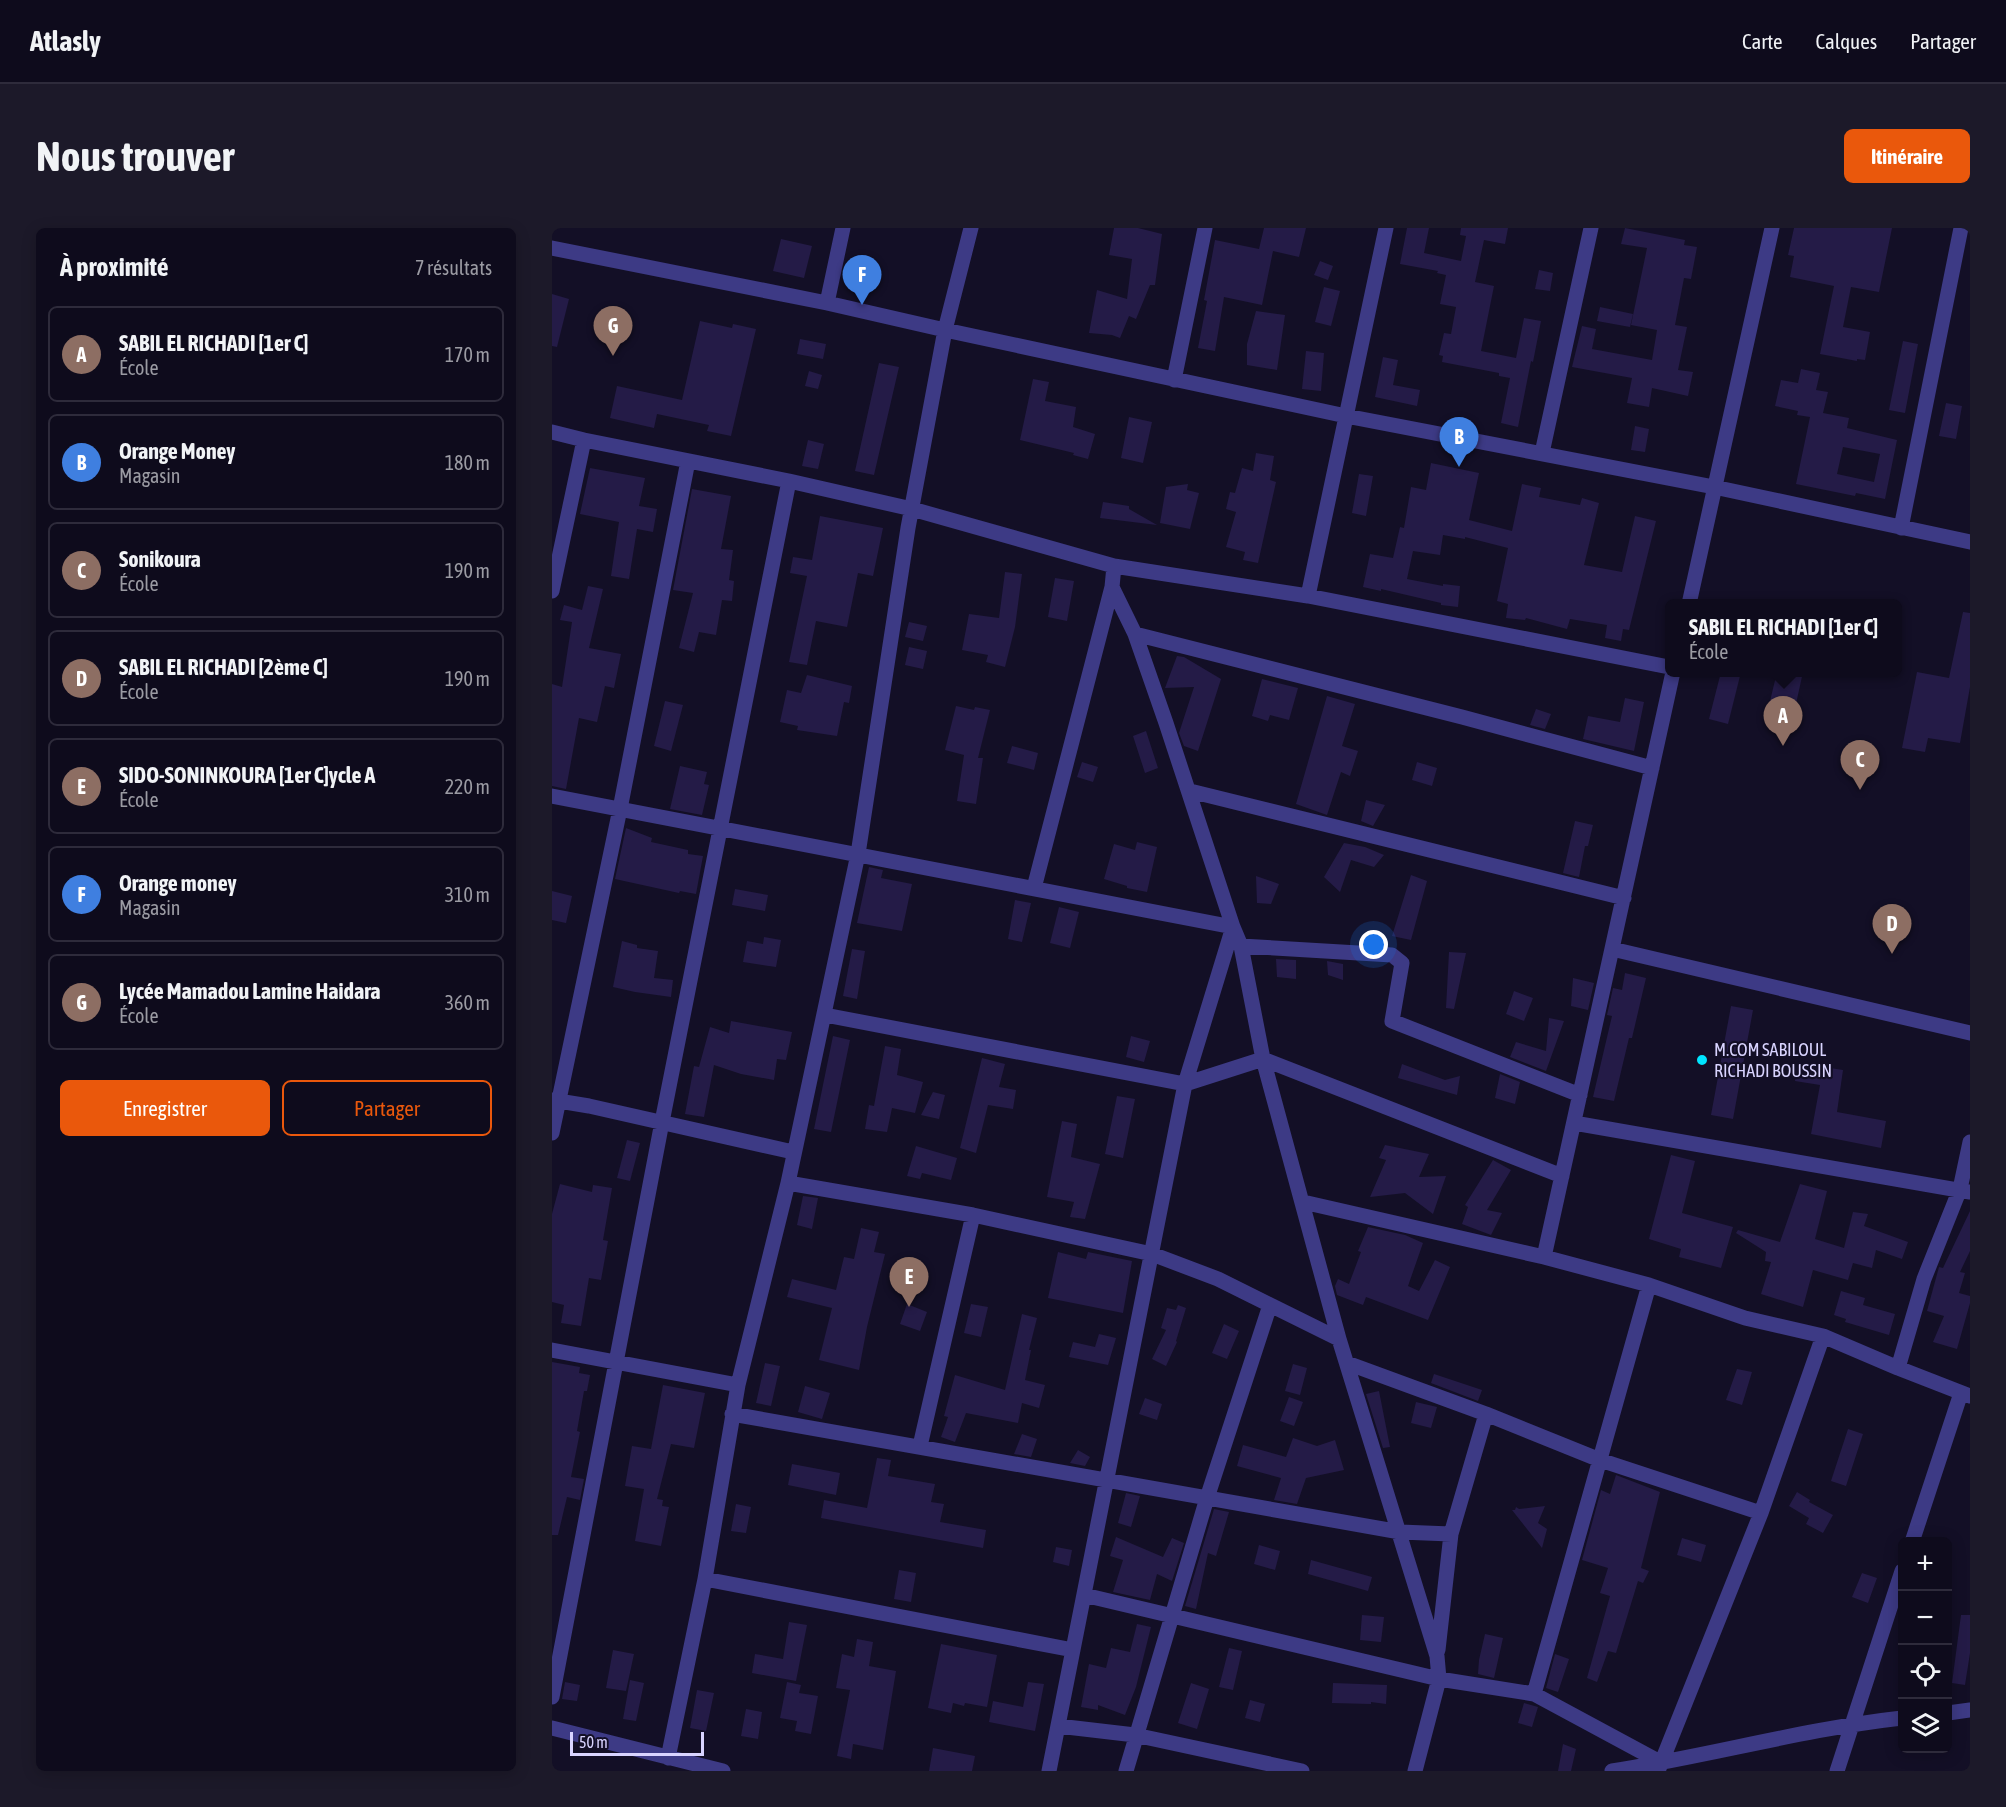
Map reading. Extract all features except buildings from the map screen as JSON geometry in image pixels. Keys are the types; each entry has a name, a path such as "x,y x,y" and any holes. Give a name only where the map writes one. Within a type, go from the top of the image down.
{"street":[{"path":"827,303 843,228"},
{"path":"668,1758 705,1579 738,1385 788,1183 858,854 912,509 945,330 971,228"},
{"path":"1174,380 1205,228"},
{"path":"1308,596 1386,228"},
{"path":"1542,453 1591,228"},
{"path":"1690,599 1772,228"},
{"path":"1901,528 1961,228"},
{"path":"552,248 827,303 1347,416 1714,487 1970,542"},
{"path":"552,432 912,509 1114,566 1308,596 1665,666"},
{"path":"552,591 584,440"},
{"path":"552,1133 555,1100 620,809 688,461"},
{"path":"552,1697 662,1122 789,481"},
{"path":"1034,888 1112,587 1114,566"},
{"path":"1112,587 1135,634 1241,946 1263,1059 1339,1339 1437,1656"},
{"path":"1135,634 1451,714 1652,768"},
{"path":"1544,1257 1672,677"},
{"path":"1190,791 1624,898"},
{"path":"552,796 1233,927"},
{"path":"1049,1771 1185,1084 1233,927"},
{"path":"1241,946 1392,956 1402,963 1392,1021 1580,1095"},
{"path":"1612,949 1970,1032"},
{"path":"825,1015 1185,1084 1263,1059 1562,1176"},
{"path":"555,1100 794,1152"},
{"path":"1574,1123 1965,1191"},
{"path":"1898,1368 1924,1279 1965,1191 1970,1143"},
{"path":"788,1183 973,1215 1152,1254 1218,1279 1339,1339"},
{"path":"1303,1202 1544,1257 1649,1285 1744,1318 1823,1336 1966,1394 1914,1537"},
{"path":"920,1446 973,1215"},
{"path":"1534,1694 1649,1285"},
{"path":"1126,1771 1207,1498 1270,1305"},
{"path":"1660,1767 1761,1513 1823,1336"},
{"path":"552,1350 738,1385"},
{"path":"1347,1363 1486,1414 1600,1460 1761,1513"},
{"path":"732,1414 1400,1532 1451,1534"},
{"path":"1415,1771 1439,1679 1437,1656 1451,1534 1486,1414"},
{"path":"705,1579 1073,1650"},
{"path":"1837,1771 1898,1583"},
{"path":"1084,1595 1439,1679 1534,1694 1660,1767"},
{"path":"1952,1712 1970,1710"},
{"path":"1612,1771 1660,1767 1853,1723 1898,1718"},
{"path":"1058,1726 1136,1735 1233,1764 1302,1771"},
{"path":"552,1728 723,1771"}],"place":[{"name":"Orange money","path":"862,305"},
{"name":"Lycée Mamadou Lamine Haidara","path":"613,356"},
{"name":"Orange Money","path":"1459,467"},
{"name":"SABIL EL RICHADI [1er C]","path":"1783,746"},
{"name":"Sonikoura","path":"1860,790"},
{"name":"SABIL EL RICHADI [2ème C]","path":"1892,954"},
{"name":"M.COM SABILOUL RICHADI BOUSSIN","path":"1702,1060"},
{"name":"SIDO-SONINKOURA [1er C]ycle A","path":"909,1307"}]}
